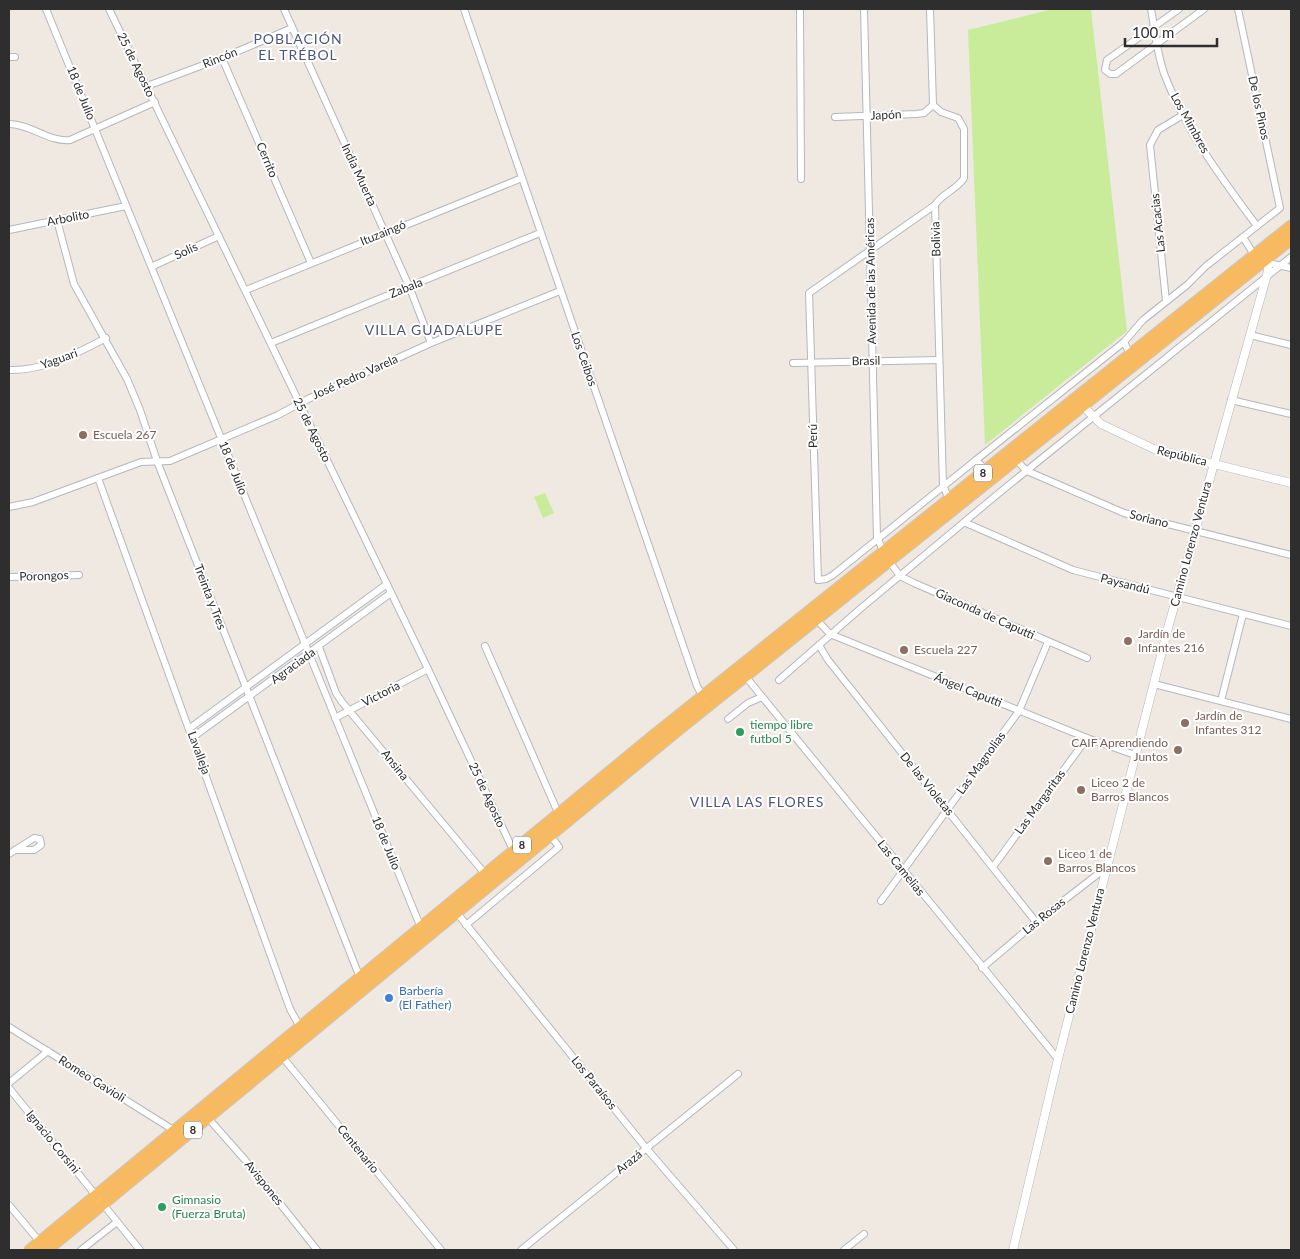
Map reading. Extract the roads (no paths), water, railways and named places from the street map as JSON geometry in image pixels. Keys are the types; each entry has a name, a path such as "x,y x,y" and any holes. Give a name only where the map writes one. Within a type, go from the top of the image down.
{"highway":[{"name":"8","path":"30,1250 43,1246 208,1118 278,1053 300,1028 559,815 887,557 1016,460 1224,294 1291,226"},
{"name":"8","path":"887,557 949,500 1130,354 1263,256 1291,239"},
{"name":"8","path":"100,1200 175,1131 457,914 706,701 746,676 813,616"}],"street":[{"name":"18 de Julio","path":"46,9 126,206 153,266 421,928"},
{"name":"25 de Agosto","path":"109,9 246,290 514,852"},
{"name":"India Muerta","path":"284,9 386,232 431,343"},
{"name":"Los Ceibos","path":"464,9 560,291 706,701"},
{"path":"800,9 801,179"},
{"name":"Avenida de las Américas","path":"864,9 877,538 887,557"},
{"path":"930,9 933,105"},
{"name":"Los Mimbres","path":"1151,9 1165,75 1183,115 1223,180 1257,226"},
{"path":"1179,9 1108,60 1105,70 1110,74 1116,74 1204,9"},
{"name":"De los Pinos","path":"1238,9 1280,208 1257,226"},
{"name":"Rincón","path":"147,86 222,58 292,28"},
{"name":"Cerrito","path":"222,58 311,263"},
{"path":"9,124 26,126 61,141 70,140 155,102"},
{"name":"Japón","path":"835,117 924,113 933,105"},
{"name":"Bolivia","path":"933,105 941,112 958,118 964,129 964,178 960,184 938,199 935,205 943,485 949,500"},
{"name":"Las Acacias","path":"1166,301 1150,145 1158,130 1183,115"},
{"name":"Ituzaingó","path":"246,290 522,178"},
{"path":"870,249 935,205"},
{"name":"Arbolito","path":"9,230 126,206"},
{"name":"Treinta y Tres","path":"57,220 74,284 106,338 140,410 157,461 360,978"},
{"path":"877,538 943,485 962,474 976,460 1124,342 1143,320 1257,226"},
{"name":"Zabala","path":"271,343 540,233"},
{"name":"Solís","path":"153,266 219,236"},
{"path":"1242,237 1263,256 1280,266 1291,268"},
{"name":"Perú","path":"870,249 809,293 818,580 834,575 877,538"},
{"name":"Camino Lorenzo Ventura","path":"1012,1250 1058,1059 1176,596 1267,275 1263,256"},
{"path":"779,680 830,634 1027,471 1291,257"},
{"name":"José Pedro Varela","path":"9,507 33,502 141,462 170,461 222,440 431,343 560,291"},
{"path":"1224,294 1232,304"},
{"path":"1187,324 1196,334"},
{"path":"1250,334 1291,345"},
{"name":"Yaguari","path":"9,370 22,370 49,364 106,338"},
{"path":"1124,342 1130,354"},
{"name":"Brasil","path":"793,363 939,360"},
{"path":"1231,400 1291,414"},
{"name":"República","path":"1083,406 1094,418 1109,429 1148,447 1291,483"},
{"path":"976,460 986,470"},
{"name":"Soriano","path":"1016,460 1027,471 1124,513 1291,555"},
{"name":"Lavalleja","path":"98,478 190,728 290,1009 300,1028"},
{"name":"Paysandú","path":"966,523 1066,568 1291,626"},
{"path":"887,557 900,576"},
{"name":"Porongos","path":"9,577 79,575"},
{"name":"Giaconda de Caputti","path":"900,576 1087,658"},
{"name":"Agraciada","path":"190,728 387,584"},
{"name":"Agraciada","path":"193,737 391,593"},
{"path":"1221,701 1244,614"},
{"name":"Ángel Caputti","path":"813,616 830,634 1087,738 1135,755"},
{"name":"Las Magnolias","path":"882,901 1020,711 1048,642"},
{"name":"De las Violetas","path":"819,645 828,660 1036,922"},
{"path":"485,646 559,815"},
{"name":"Ansina","path":"319,647 336,693 486,875"},
{"name":"Victoria","path":"335,718 428,669"},
{"name":"Las Camelias","path":"746,676 1058,1059"},
{"path":"1154,684 1291,717"},
{"path":"728,719 748,703 762,697"},
{"name":"Las Margaritas","path":"993,867 1087,738"},
{"path":"466,925 559,846 550,835"},
{"path":"9,854 15,850"},
{"name":"Las Rosas","path":"982,968 1036,922 1107,867"},
{"name":"Los Paraísos","path":"457,914 646,1148 734,1250"},
{"name":"Romeo Gavioli","path":"9,1027 175,1131"},
{"path":"9,1083 48,1051"},
{"name":"Centenario","path":"278,1053 441,1250"},
{"name":"Arazá","path":"520,1250 738,1074"},
{"name":"Ignacio Corsini","path":"9,1088 140,1250"},
{"name":"Avispones","path":"208,1118 246,1161 317,1250"},
{"path":"9,1205 43,1246"},
{"path":"81,1250 117,1222"},
{"path":"844,1250 864,1234"}],"place":[{"name":"Escuela 267","path":"83,435"},
{"name":"Jardín de Infantes 216","path":"1128,641"},
{"name":"Escuela 227","path":"904,650"},
{"name":"Jardín de Infantes 312","path":"1185,723"},
{"name":"tiempo libre futbol 5","path":"740,732"},
{"name":"CAIF Aprendiendo Juntos","path":"1178,750"},
{"name":"Liceo 2 de Barros Blancos","path":"1081,790"},
{"name":"Liceo 1 de Barros Blancos","path":"1048,861"},
{"name":"Barbería (El Father)","path":"389,998"},
{"name":"Gimnasio (Fuerza Bruta)","path":"162,1207"}],"district":[{"name":"POBLACIÓN EL TRÉBOL","path":"298,48"},
{"name":"VILLA GUADALUPE","path":"434,330"},
{"name":"VILLA LAS FLORES","path":"757,802"}]}
